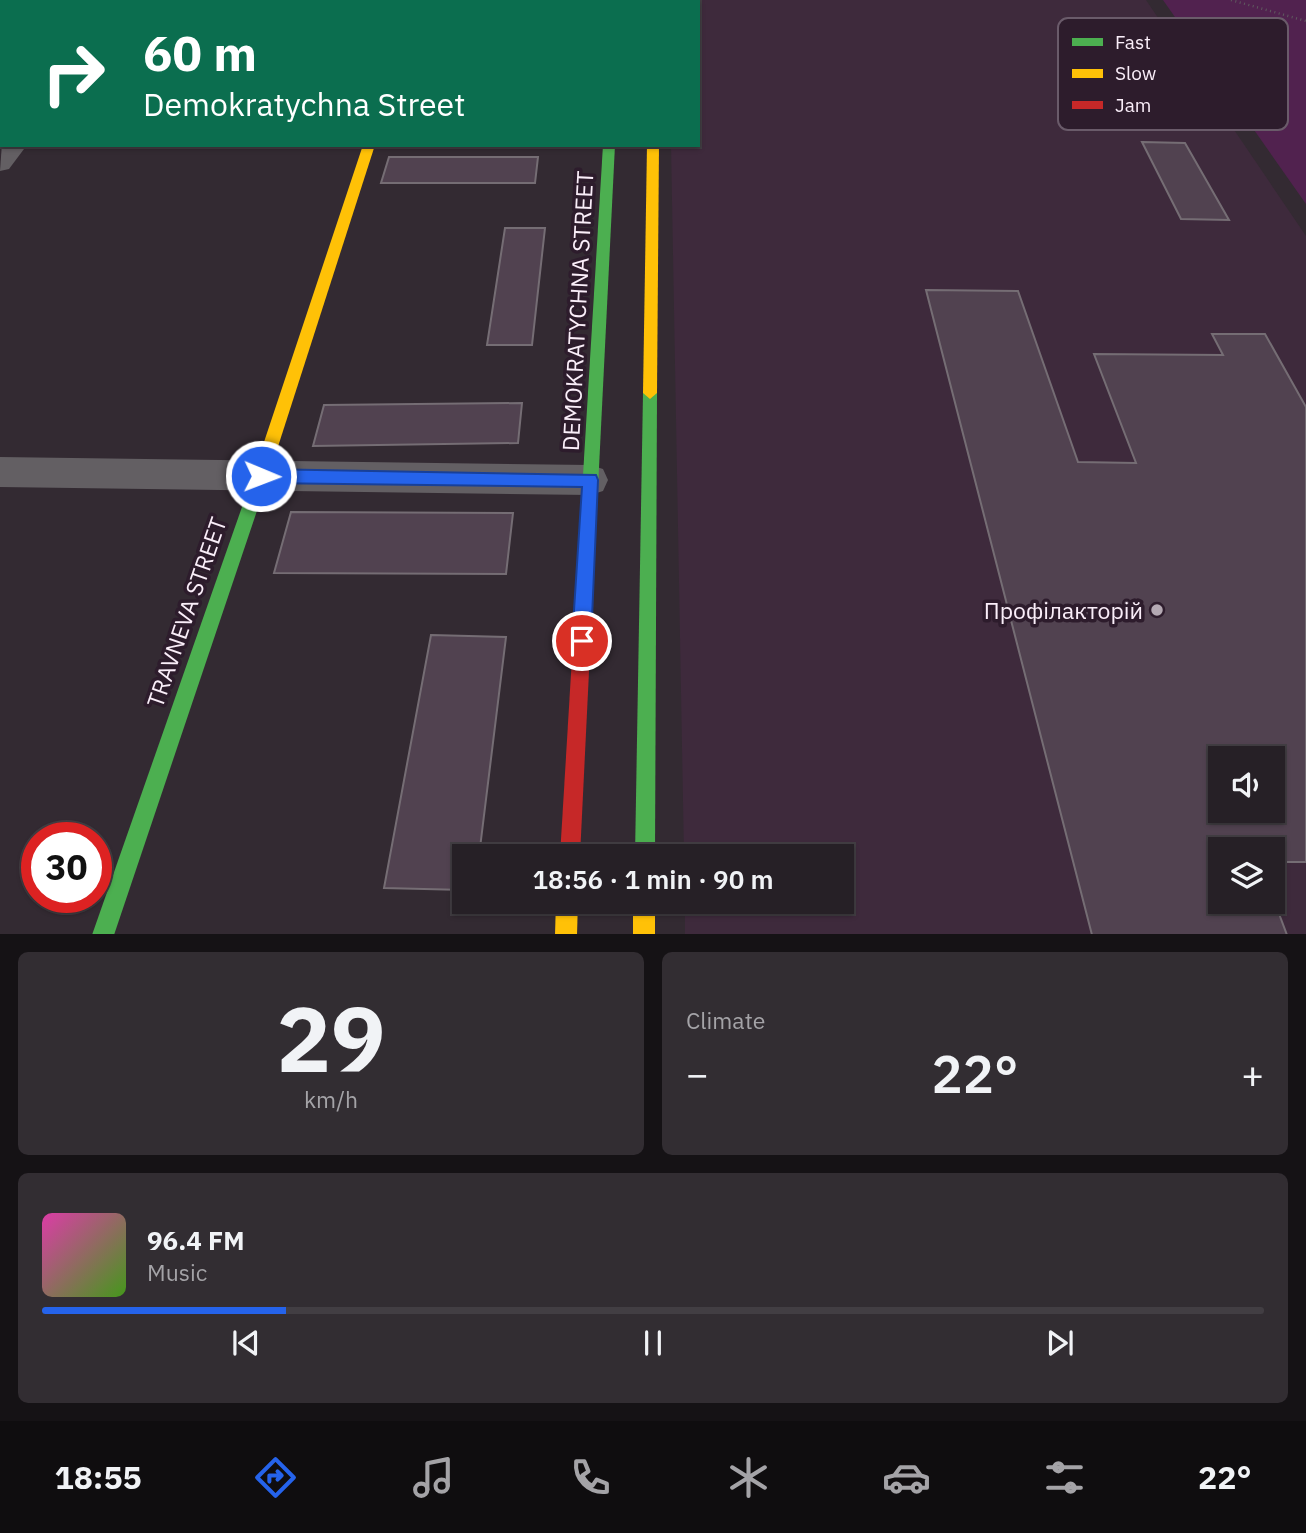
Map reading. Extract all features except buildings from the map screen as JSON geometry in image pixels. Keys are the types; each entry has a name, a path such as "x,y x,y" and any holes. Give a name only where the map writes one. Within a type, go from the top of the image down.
{"street":[{"path":"0,163 12,147"},
{"name":"TRAVNEVA STREET","path":"103,934 261,476 368,147"},
{"name":"DEMOKRATYCHNA STREET","path":"571,844 609,147"},
{"path":"645,844 653,147"},
{"path":"0,472 590,480"},
{"path":"566,934 567,914"},
{"path":"644,934 645,914"}],"path":[{"path":"1231,0 1306,21"}],"shaded area":[{"path":"700,0 1146,0 1158,18 1058,18 1058,130 1234,130 1306,236 1306,934 685,934 685,914 854,914 854,844 684,844 671,147 700,147"},
{"path":"1163,0 1306,0 1306,204 1254,130 1288,130 1288,18 1176,18"}],"traffic: fast":[{"path":"589,508 609,147"},
{"path":"645,844 650,393"},
{"path":"103,934 257,487"}],"traffic: slow":[{"path":"257,487 368,147"},
{"path":"650,393 653,147"},
{"path":"566,934 567,914"},
{"path":"644,914 644,934"}],"traffic: jam":[{"path":"571,844 589,508"}],"place":[{"name":"Профілакторій","path":"1157,610"}],"route":[{"path":"261,476 590,480 582,641"}]}
